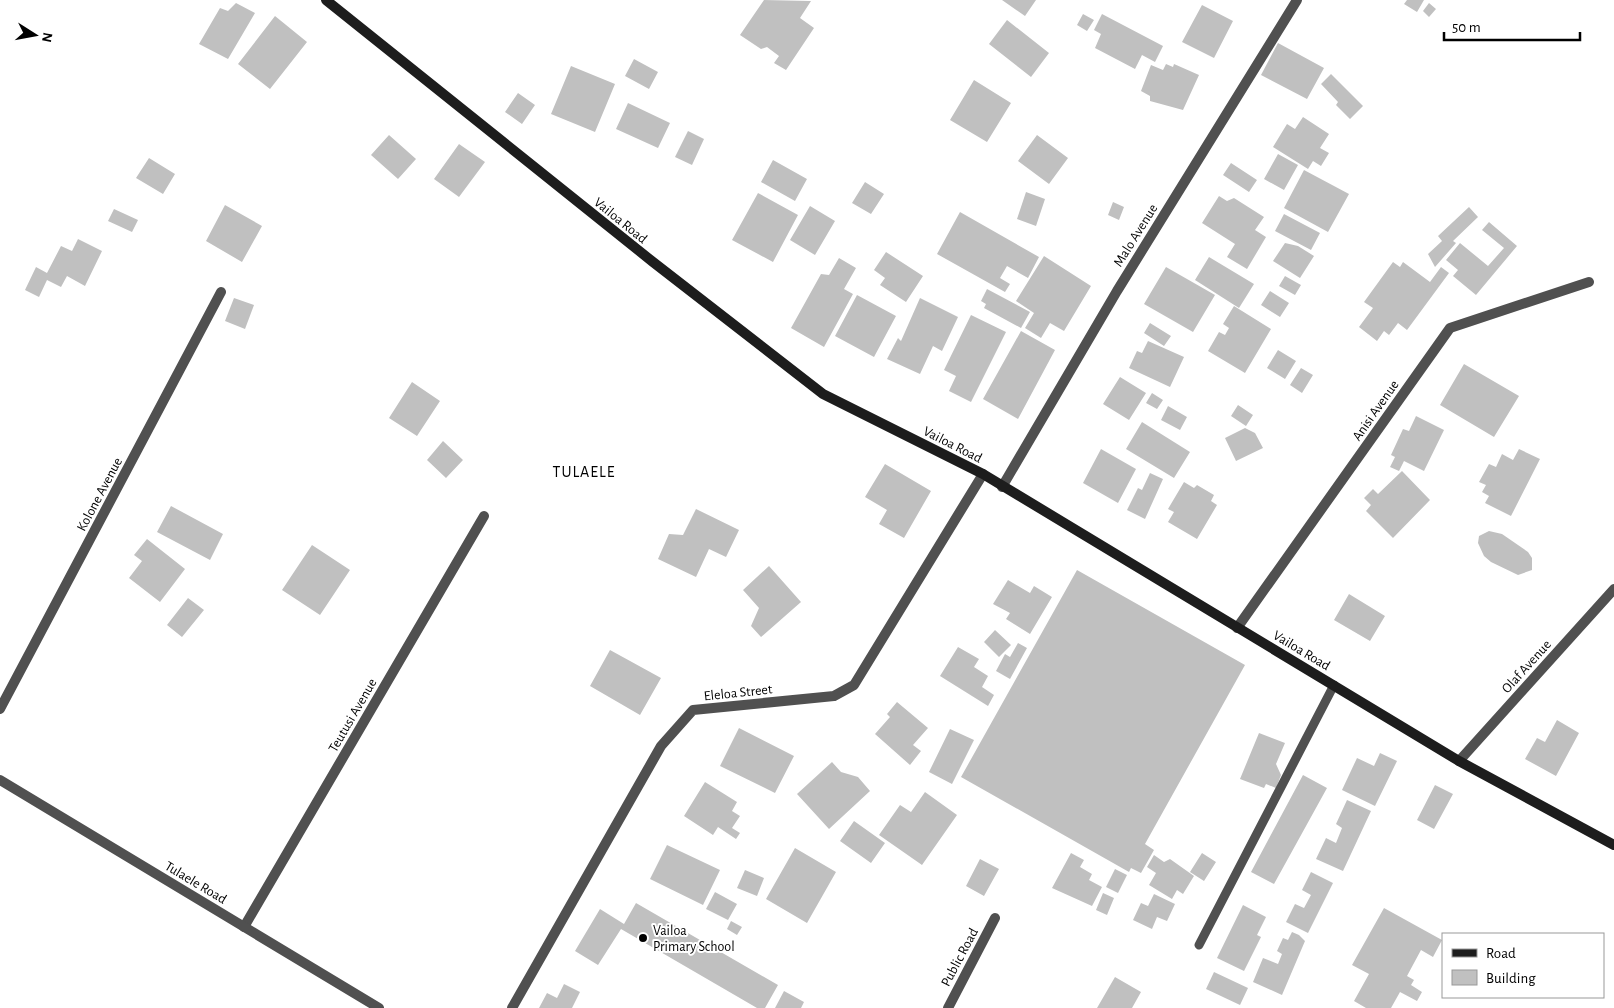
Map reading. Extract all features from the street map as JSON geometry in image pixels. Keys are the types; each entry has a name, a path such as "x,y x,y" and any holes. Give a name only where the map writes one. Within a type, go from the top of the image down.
{"main road":[{"name":"Vailoa Road","path":"326,0 653,262 823,394 983,474 1002,488 1459,761 1614,845"}],"street":[{"name":"Malo Avenue","path":"1002,488 1117,291 1297,0"},
{"name":"Anisi Avenue","path":"1237,628 1450,328 1589,282"},
{"name":"Kolone Avenue","path":"0,709 222,292"},
{"name":"Eleloa Street","path":"512,1008 661,746 693,710 834,696 854,685 983,474"},
{"name":"Teutusi Avenue","path":"244,927 484,516"},
{"name":"Olaf Avenue","path":"1459,761 1614,589"},
{"name":"Tulaele Road","path":"0,780 379,1008"},
{"name":"Public Road","path":"948,1008 995,918"}],"lane":[{"path":"1199,945 1334,685"}],"building":[{"path":"764,0 811,1 800,18 814,28 786,70 774,63 779,56 767,47 761,49 740,35"},
{"path":"1002,0 1036,0 1025,16"},
{"path":"1407,0 1424,0 1417,12 1404,4"},
{"path":"236,3 255,13 228,59 199,44 220,8 228,11"},
{"path":"1429,3 1436,9 1429,17 1423,11"},
{"path":"1202,5 1233,21 1214,58 1182,42"},
{"path":"1083,14 1094,20 1087,31 1077,25"},
{"path":"1102,14 1163,46 1155,62 1142,55 1135,69 1095,48 1101,34 1094,30"},
{"path":"275,16 307,42 270,89 238,64"},
{"path":"1007,20 1049,53 1031,77 989,44"},
{"path":"1278,43 1324,68 1307,99 1261,75"},
{"path":"634,59 658,72 649,89 625,76"},
{"path":"1166,64 1173,67 1174,64 1199,75 1183,110 1150,101 1150,96 1141,91 1151,65 1163,70"},
{"path":"571,66 615,84 595,132 551,114"},
{"path":"1331,74 1363,106 1350,119 1336,105 1338,102 1321,84"},
{"path":"974,80 1011,103 987,142 950,120"},
{"path":"518,93 535,105 522,124 505,112"},
{"path":"628,103 670,123 658,148 616,129"},
{"path":"1303,117 1329,134 1320,148 1329,153 1321,166 1313,161 1308,169 1273,147 1287,124 1295,129"},
{"path":"688,131 704,139 692,165 675,157"},
{"path":"389,135 416,159 398,179 371,155"},
{"path":"1037,135 1068,158 1049,184 1018,161"},
{"path":"459,144 485,162 459,197 434,179"},
{"path":"1278,154 1298,165 1284,190 1264,179"},
{"path":"149,158 175,174 163,194 136,178"},
{"path":"773,160 807,179 795,201 761,182"},
{"path":"1231,163 1257,180 1249,192 1223,175"},
{"path":"1304,170 1349,194 1328,232 1284,208"},
{"path":"865,182 884,194 871,214 852,203"},
{"path":"1026,192 1045,199 1036,226 1017,219"},
{"path":"758,193 798,215 773,262 732,240"},
{"path":"1219,196 1227,201 1234,198 1264,217 1255,230 1266,237 1247,269 1227,257 1235,244 1202,223"},
{"path":"1113,202 1124,207 1119,220 1108,215"},
{"path":"225,205 262,226 242,262 206,241"},
{"path":"810,206 835,221 815,255 790,240"},
{"path":"1469,207 1478,217 1453,241 1456,243 1435,267 1428,254 1442,241 1438,236"},
{"path":"114,209 138,220 132,232 108,221"},
{"path":"960,212 1039,257 1028,278 1007,266 1000,278 1010,284 1005,292 937,254"},
{"path":"1284,214 1320,233 1311,250 1275,231"},
{"path":"1489,222 1517,246 1476,295 1453,276 1458,270 1446,260 1460,243 1488,266 1504,248 1482,230"},
{"path":"78,239 102,251 85,286 67,276 61,287 47,280 39,297 25,290 36,267 47,273 61,246 72,251"},
{"path":"1285,243 1298,246 1314,256 1300,278 1273,261"},
{"path":"886,252 923,276 906,302 880,285 885,278 874,270"},
{"path":"1044,256 1091,286 1064,331 1050,323 1041,338 1025,328 1034,313 1016,301"},
{"path":"1209,257 1254,284 1239,308 1195,280"},
{"path":"839,258 856,268 844,289 853,294 824,347 791,328 821,274 829,275"},
{"path":"1393,262 1400,267 1403,262 1430,282 1441,267 1449,273 1407,330 1398,323 1389,335 1384,331 1377,341 1359,327 1373,308 1364,302"},
{"path":"1166,267 1215,295 1193,332 1144,304"},
{"path":"1285,276 1301,285 1295,295 1279,286"},
{"path":"987,289 1030,312 1021,328 984,308 986,304 981,301"},
{"path":"1270,291 1289,303 1280,317 1261,305"},
{"path":"857,295 896,316 874,357 835,336"},
{"path":"234,298 254,305 245,329 225,321"},
{"path":"920,298 958,317 942,351 933,346 920,374 887,359 898,338 901,341"},
{"path":"1234,306 1271,329 1245,373 1208,351 1219,332 1225,335 1229,328 1223,324"},
{"path":"971,315 1006,332 971,402 949,391 956,376 944,370"},
{"path":"1150,323 1171,336 1164,346 1144,333"},
{"path":"1021,331 1055,350 1018,419 983,399"},
{"path":"1148,341 1184,357 1170,387 1129,368 1137,351 1142,353"},
{"path":"1278,350 1296,361 1285,379 1267,368"},
{"path":"1464,364 1519,396 1494,437 1440,405"},
{"path":"1301,368 1313,375 1302,393 1290,385"},
{"path":"1120,377 1146,393 1129,420 1103,404"},
{"path":"412,382 440,401 417,436 389,418"},
{"path":"1152,393 1163,400 1157,409 1146,403"},
{"path":"1238,405 1253,415 1246,426 1231,416"},
{"path":"1168,406 1187,417 1180,430 1161,420"},
{"path":"1416,416 1444,430 1424,471 1404,461 1399,471 1390,467 1395,457 1391,455 1403,429 1409,431"},
{"path":"1142,422 1190,452 1174,478 1126,449"},
{"path":"1245,428 1255,433 1263,448 1236,461 1225,438"},
{"path":"443,441 463,460 446,478 427,460"},
{"path":"1101,449 1136,469 1118,503 1083,483"},
{"path":"1519,449 1540,459 1511,516 1485,503 1489,496 1482,492 1486,485 1479,482 1489,464 1496,467 1502,454 1513,460"},
{"path":"885,464 931,491 904,538 879,524 887,510 865,497"},
{"path":"1402,471 1430,500 1393,538 1366,511 1371,505 1364,498 1373,489 1378,494"},
{"path":"1150,473 1163,479 1145,519 1127,510 1138,488 1142,490"},
{"path":"1184,482 1194,488 1197,485 1214,495 1211,501 1217,505 1197,539 1168,522 1174,512 1168,509"},
{"path":"171,506 223,534 210,560 157,532"},
{"path":"696,509 739,530 726,557 709,549 696,577 658,559 669,534 683,535"},
{"path":"1489,531 1502,534 1528,552 1532,558 1532,570 1518,575 1491,562 1484,556 1478,543 1479,536"},
{"path":"147,539 185,569 160,602 129,578 142,561 134,555"},
{"path":"312,545 350,570 320,615 282,590"},
{"path":"769,566 801,602 761,637 751,626 759,608 743,590"},
{"path":"1077,570 1245,665 1145,844 1154,850 1141,873 1131,868 1129,872 961,777"},
{"path":"1008,580 1030,593 1034,586 1052,597 1030,634 1006,619 1010,613 993,604"},
{"path":"1349,594 1385,616 1370,641 1334,620"},
{"path":"188,598 204,610 182,637 167,625"},
{"path":"995,630 1011,645 999,657 984,642"},
{"path":"1018,643 1027,648 1010,679 996,671 1005,654 1010,657"},
{"path":"958,647 979,659 974,667 988,676 982,687 994,695 988,706 940,676"},
{"path":"610,650 661,678 640,715 590,686"},
{"path":"897,702 928,728 913,745 921,751 910,765 875,734 890,717 887,714"},
{"path":"1557,720 1579,733 1556,776 1525,759 1537,738 1545,742"},
{"path":"739,728 794,756 775,793 720,766"},
{"path":"950,729 974,740 952,784 929,772"},
{"path":"1259,733 1285,743 1276,764 1281,775 1276,788 1266,784 1264,788 1240,779"},
{"path":"1380,753 1397,761 1375,806 1342,790 1357,758 1374,766"},
{"path":"832,762 841,772 858,777 870,791 829,829 797,794"},
{"path":"1303,775 1327,788 1274,884 1251,872"},
{"path":"705,782 737,802 732,811 740,816 732,828 740,833 736,839 718,827 713,835 684,816"},
{"path":"1435,785 1453,794 1434,829 1417,820"},
{"path":"925,792 957,815 922,865 879,835 900,805 911,812"},
{"path":"1347,800 1371,811 1343,871 1316,859 1326,838 1336,843 1342,828 1336,824"},
{"path":"854,821 885,843 871,863 840,841"},
{"path":"667,845 720,870 703,905 650,879"},
{"path":"795,848 836,872 807,923 766,899"},
{"path":"1071,853 1084,860 1080,867 1092,874 1089,880 1102,887 1092,906 1052,888"},
{"path":"1202,853 1216,862 1204,881 1190,872"},
{"path":"1154,855 1164,862 1170,859 1194,876 1183,894 1177,890 1172,899 1149,885 1156,873 1147,867"},
{"path":"980,859 999,869 984,896 966,886"},
{"path":"1115,869 1127,875 1118,893 1106,887"},
{"path":"745,870 764,878 757,896 737,888"},
{"path":"1311,872 1333,883 1308,933 1286,922 1295,904 1304,908 1311,895 1302,890"},
{"path":"715,892 737,904 728,920 706,909"},
{"path":"1103,893 1114,898 1107,915 1096,910"},
{"path":"1154,894 1175,904 1167,921 1157,917 1152,929 1133,920 1141,903 1148,906"},
{"path":"636,903 778,985 765,1008 757,1008 621,929 598,965 575,951 600,909 624,924"},
{"path":"1243,905 1266,917 1257,935 1261,937 1244,971 1217,958"},
{"path":"1384,908 1442,940 1433,957 1421,950 1407,976 1414,980 1411,985 1422,992 1417,1001 1400,992 1391,1008 1366,1008 1354,1001 1369,974 1352,965"},
{"path":"731,921 742,927 737,935 727,929"},
{"path":"1292,932 1299,935 1305,941 1282,995 1253,982 1263,958 1278,964 1282,954 1277,951 1283,938 1288,940"},
{"path":"1214,972 1248,988 1240,1005 1206,989"},
{"path":"1115,977 1141,992 1132,1008 1097,1008"},
{"path":"564,984 580,992 572,1008 539,1008 547,993 557,998"},
{"path":"784,991 804,1002 801,1008 775,1008"}],"place":[{"name":"Vailoa Primary School","path":"643,938"}],"district":[{"name":"TULAELE","path":"584,471"}]}
